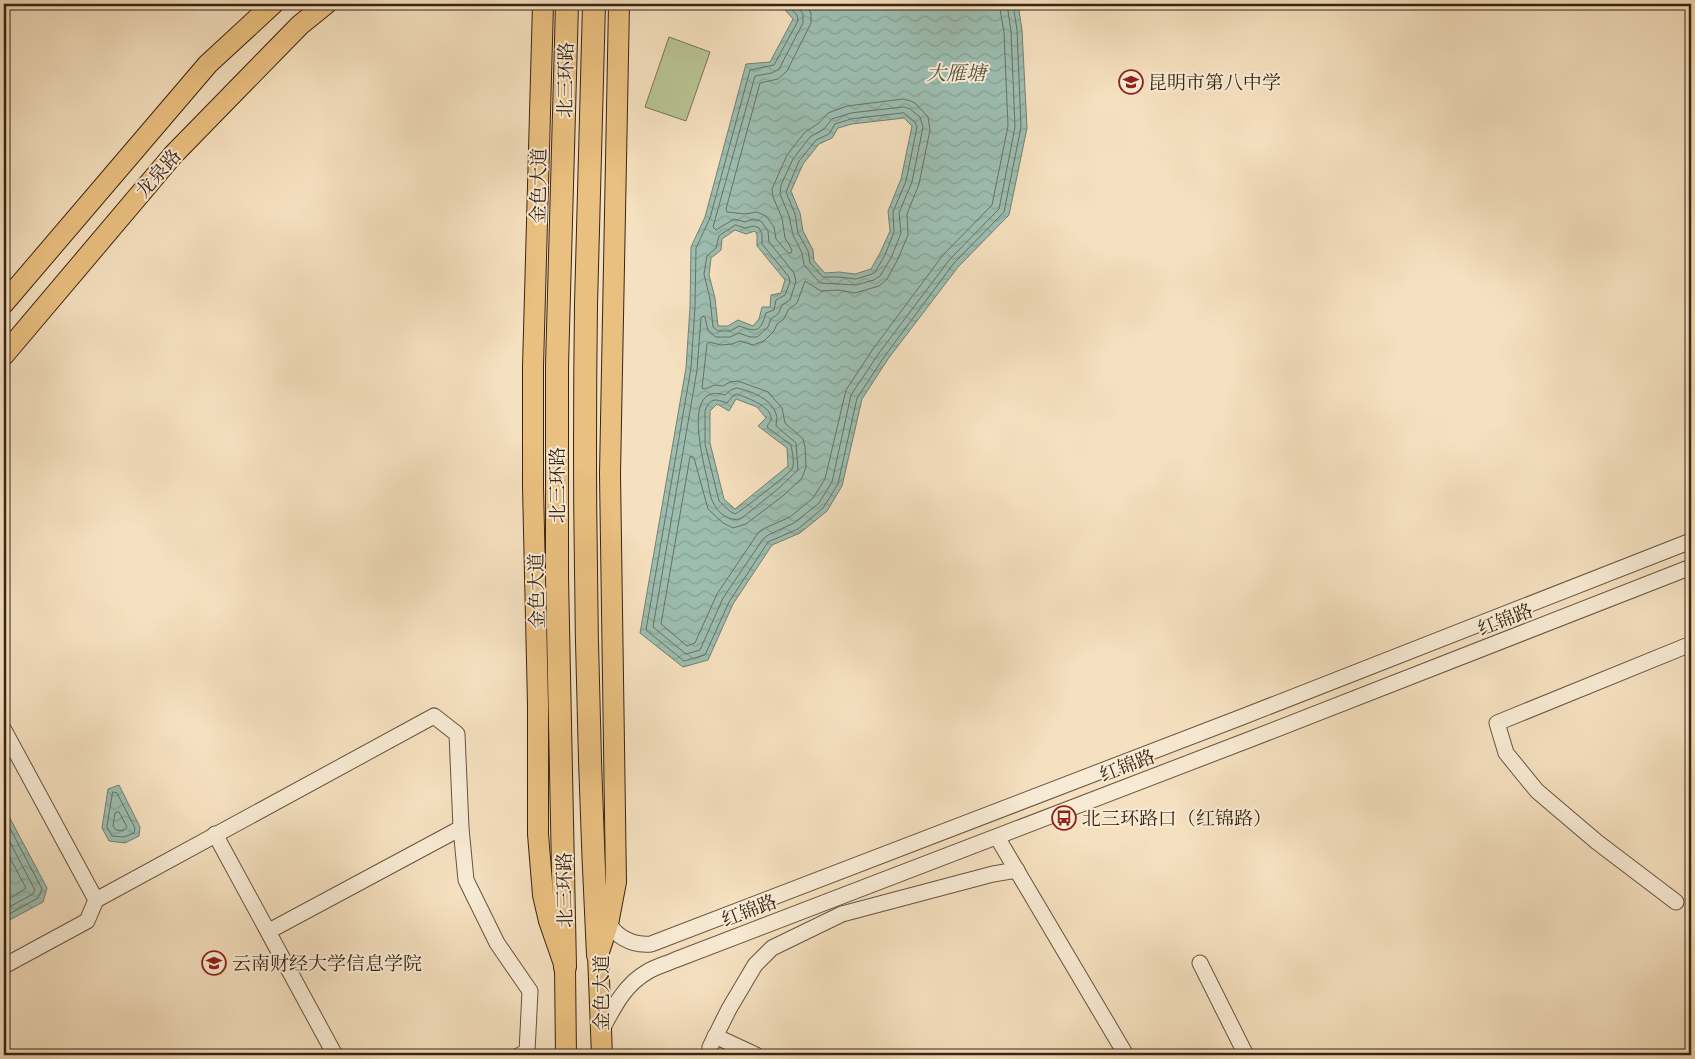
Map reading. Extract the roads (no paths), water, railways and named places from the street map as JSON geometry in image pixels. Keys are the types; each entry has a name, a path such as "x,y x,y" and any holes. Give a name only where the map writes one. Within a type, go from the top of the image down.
{"highway":[{"name":"北三环路","path":"565,967 558,577 557,366 567,4"},
{"name":"北三环路","path":"594,4 586,303 585,429 587,633 593,853 598,955"}],"main road":[{"name":"龙泉路","path":"4,303 208,64 273,4"},
{"name":"龙泉路","path":"4,356 173,155 300,25 326,4"},
{"name":"金色大道","path":"542,4 533,367 538,834 543,895 549,921 565,967 566,1055"},
{"name":"金色大道","path":"602,1055 598,955 608,924 616,882 610,474 619,4"}],"street":[{"name":"红锦路","path":"608,924 624,939 642,945 651,944 1242,717 1691,541"},
{"name":"红锦路","path":"601,1031 615,1004 631,984 646,972 1251,740 1691,567"},
{"path":"1676,902 1597,842 1537,791 1506,753 1497,723 1691,644"},
{"path":"4,966 87,922 96,900 434,716 457,734 461,828 466,880 497,943 530,991 526,1052 520,1055"},
{"path":"4,730 96,900"},
{"path":"269,931 461,828"},
{"path":"215,834 335,1055"},
{"path":"997,837 1126,1055"},
{"path":"710,1055 710,1047 729,1009 755,965 772,948 842,914 984,876 1016,870"},
{"path":"595,894 608,924"},
{"path":"1200,963 1246,1055"},
{"path":"715,1036 756,1055"}],"water":[{"name":"大雁塘","path":"780,4 1018,4 1022,30 1027,128 1009,215 958,267 888,359 862,399 842,486 827,511 800,533 772,545 733,604 708,660 683,667 640,633 686,368 691,247 705,217 746,64 770,62 793,19","holes":["904,118 912,126 901,179 888,211 890,231 880,253 871,269 855,274 825,273 814,261 813,250 803,231 800,213 791,191 803,164 819,144 832,138 838,128 852,124","735,230 746,234 755,231 757,246 785,280 781,293 771,295 770,307 762,307 759,319 753,326 738,320 728,326 718,326 715,298 709,275 711,258 721,250 722,239","736,399 757,407 766,418 758,426 787,448 788,466 735,509 724,499 710,443 710,411 717,404 729,411"]},
{"path":"119,785 140,827 139,836 125,843 109,841 102,828 108,789"},
{"path":"4,807 47,888 43,902 4,923"}],"place":[{"name":"昆明市第八中学","path":"1131,82"},
{"name":"北三环路口（红锦路）","path":"1064,818"},
{"name":"云南财经大学信息学院","path":"214,963"}]}
